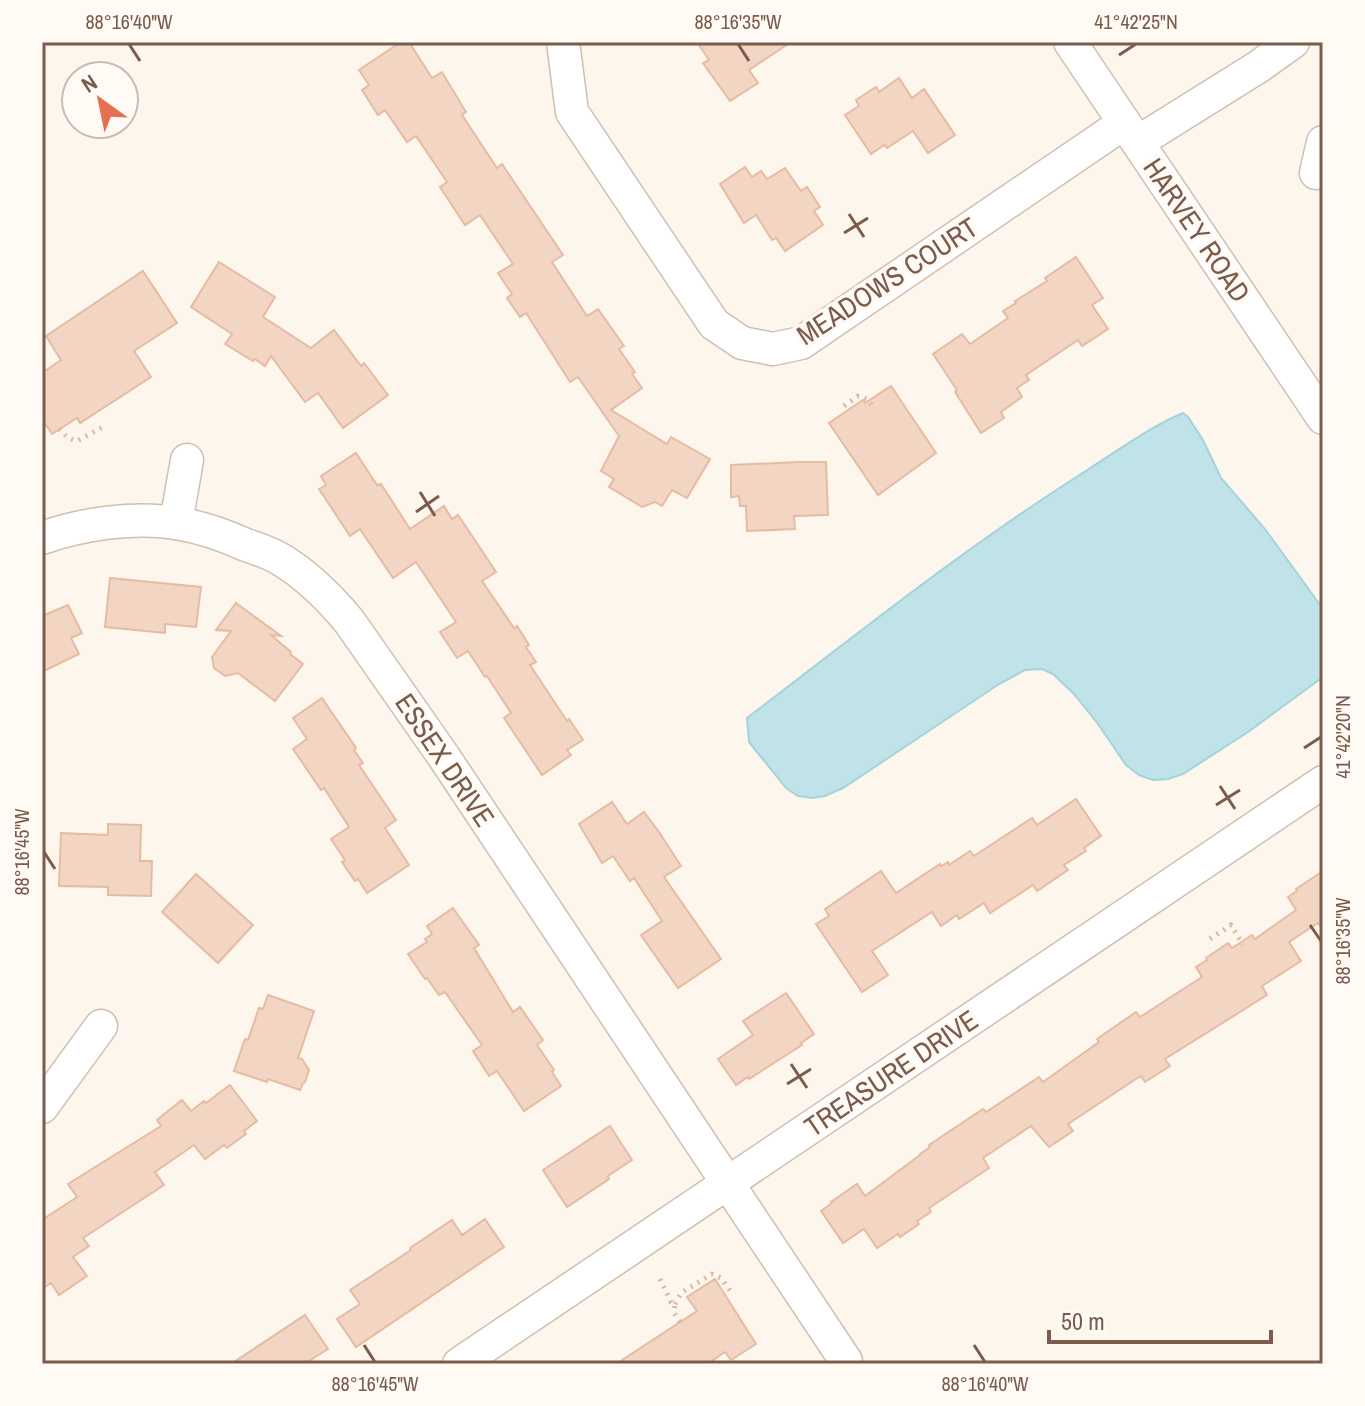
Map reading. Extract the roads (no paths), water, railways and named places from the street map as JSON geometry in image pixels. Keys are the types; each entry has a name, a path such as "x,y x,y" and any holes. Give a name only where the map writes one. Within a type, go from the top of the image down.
{"street":[{"name":"MEADOWS COURT","path":"563,42 572,112 714,324 742,343 773,349 801,343 1131,133 1258,67 1293,42"},
{"name":"HARVEY ROAD","path":"1070,42 1323,418"},
{"path":"176,523 187,460"},
{"name":"ESSEX DRIVE","path":"42,538 90,526 133,521 176,523 219,534 280,559 312,582 335,604 444,757 846,1361"},
{"name":"TREASURE DRIVE","path":"459,1364 1323,782"},
{"path":"42,1107 101,1026"}],"water":[{"path":"1183,413 1203,440 1221,478 1265,529 1323,609 1323,677 1248,732 1183,774 1168,779 1153,780 1139,775 1126,765 1074,694 1053,674 1042,669 1025,670 999,684 843,788 813,798 798,796 786,788 749,742 747,718 993,533 1130,442"}]}
